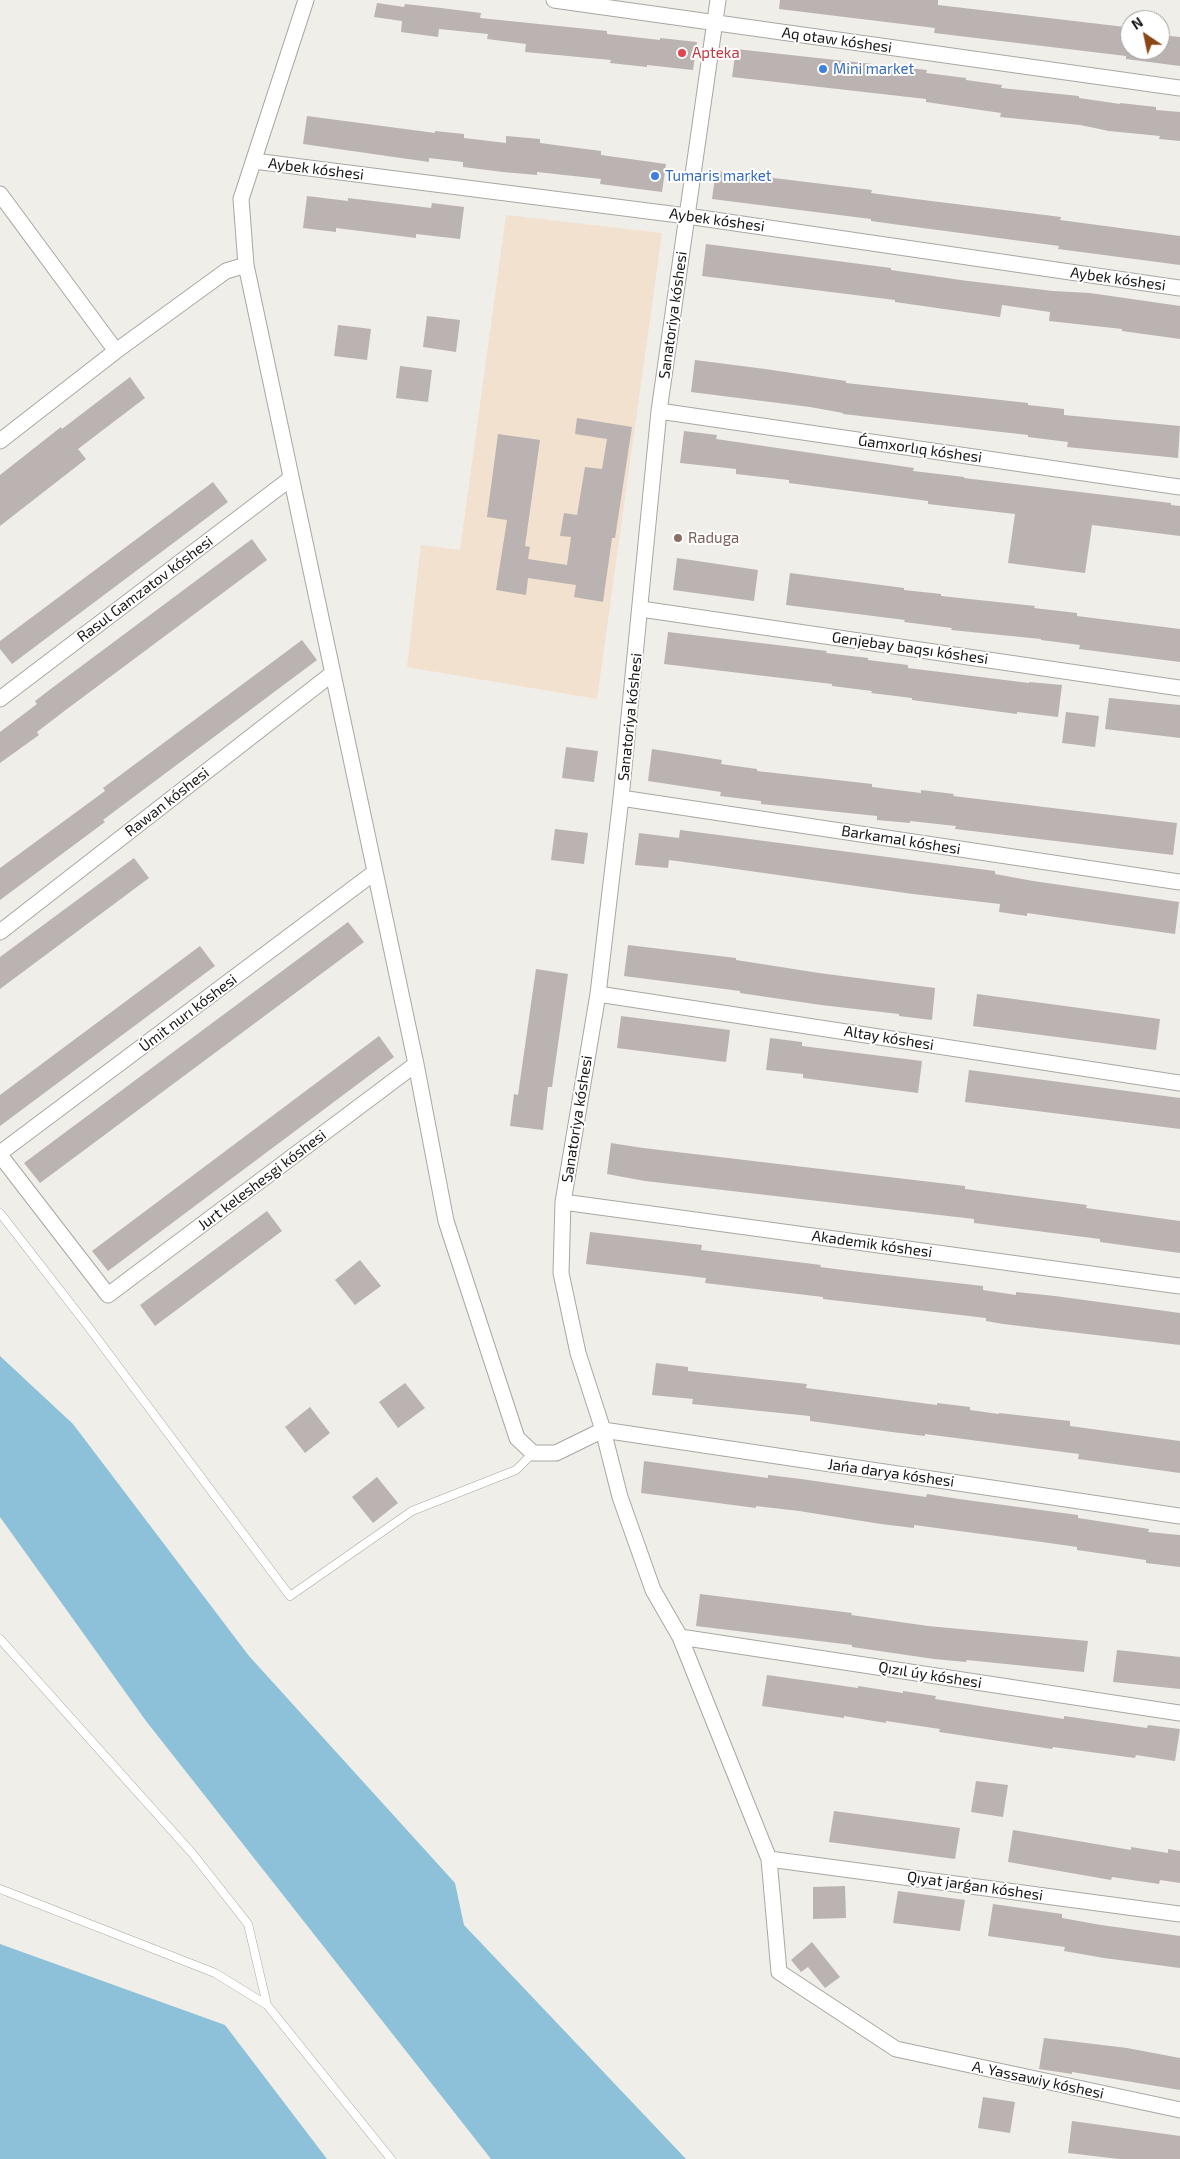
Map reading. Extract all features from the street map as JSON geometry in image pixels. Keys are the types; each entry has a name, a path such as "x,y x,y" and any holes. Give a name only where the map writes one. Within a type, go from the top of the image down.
{"street":[{"path":"306,0 241,199 246,266 290,479 416,1064 446,1221 505,1407 517,1438 533,1454 556,1452 603,1430"},
{"name":"Aq otaw kóshesi","path":"554,0 1180,88"},
{"name":"Sanatoriya kóshesi","path":"718,0 660,411 621,798 598,994 563,1202 561,1273 578,1353 603,1430 620,1497 653,1590 680,1637 769,1858 779,1972 896,2049"},
{"name":"Aybek kóshesi","path":"254,161 687,216 1180,288"},
{"path":"0,194 116,351"},
{"path":"0,441 116,351 226,271 246,266"},
{"name":"Ǵamxorlıq kóshesi","path":"660,411 1180,487"},
{"name":"Rasul Gamzatov kóshesi","path":"0,699 290,479"},
{"name":"Genjebay baqsı kóshesi","path":"641,609 1180,688"},
{"name":"Rawan kóshesi","path":"0,932 333,673"},
{"name":"Barkamal kóshesi","path":"621,798 1180,882"},
{"name":"Úmit nurı kóshesi","path":"0,1154 375,872"},
{"name":"Altay kóshesi","path":"598,994 1180,1083"},
{"name":"Jurt keleshesgi kóshesi","path":"0,1154 108,1296 416,1064"},
{"name":"Akademik kóshesi","path":"563,1202 1180,1286"},
{"name":"Jańa darya kóshesi","path":"603,1430 1180,1516"},
{"name":"Qızıl úy kóshesi","path":"680,1637 1180,1713"},
{"name":"Qıyat jarǵan kóshesi","path":"769,1858 1180,1914"},
{"name":"A. Yassawiy kóshesi","path":"896,2049 1180,2110"}],"lane":[{"path":"0,1213 87,1325 290,1596 412,1511 516,1470 533,1454"},
{"path":"0,1639 192,1853 248,1924 267,2004"},
{"path":"0,1889 215,1973 267,2004 391,2159"}],"shaded area":[{"path":"506,215 662,233 597,699 407,667 421,545 460,550"}],"water":[{"path":"0,1356 73,1424 249,1656 455,1883 464,1925 686,2159 491,2159 146,1721 0,1517"},
{"path":"0,1944 225,2025 327,2159 0,2159"}],"building":[{"path":"780,0 938,0 938,5 1120,26 1120,55 934,33 935,28 779,9"},
{"path":"377,3 404,7 405,4 481,13 480,18 607,31 607,34 697,42 693,70 647,65 647,67 610,63 611,60 525,52 526,44 487,39 488,34 439,29 438,37 401,32 402,21 374,17"},
{"path":"1170,36 1180,37 1180,66 1134,60 1170,60"},
{"path":"736,49 927,70 926,73 1002,85 1001,88 1079,96 1079,98 1120,104 1156,107 1156,110 1180,112 1180,141 1159,139 1160,136 1109,131 1080,125 1000,117 1001,113 926,102 926,99 732,77"},
{"path":"307,116 435,133 435,131 464,134 464,138 506,143 506,136 540,139 540,143 601,151 601,155 666,164 662,192 600,184 601,179 537,172 537,175 503,172 463,167 463,162 429,158 429,162 303,144"},
{"path":"716,171 872,190 871,193 1061,217 1060,220 1180,236 1180,265 1058,249 1059,246 871,221 871,219 712,199"},
{"path":"307,196 348,201 348,198 431,208 432,203 464,207 460,239 416,234 416,238 336,228 336,232 303,228"},
{"path":"706,244 891,268 891,270 968,281 1053,291 1090,293 1180,306 1180,339 1122,331 1122,329 1049,321 1050,312 1002,305 1000,317 895,302 895,300 702,276"},
{"path":"427,316 460,320 456,352 423,347"},
{"path":"338,325 371,329 367,360 334,356"},
{"path":"695,360 846,381 846,383 1028,403 1028,405 1064,409 1064,415 1180,426 1178,458 1067,447 1068,442 1028,437 1028,435 843,414 810,407 691,392"},
{"path":"400,366 432,370 428,402 396,398"},
{"path":"130,377 145,398 78,449 86,459 0,526 0,475 61,427 62,429"},
{"path":"577,418 632,427 615,538 612,538 603,602 574,597 576,585 528,578 526,595 496,590 507,520 487,517 498,434 540,440 525,546 530,547 528,559 567,565 571,537 560,536 564,513 577,515 585,467 602,469 607,439 575,434"},
{"path":"684,431 717,435 716,439 914,468 913,471 1171,503 1171,505 1180,506 1180,536 1092,525 1085,573 1008,563 1015,514 928,504 928,501 789,483 789,480 736,474 736,469 680,463"},
{"path":"213,482 228,502 12,664 0,649 0,641"},
{"path":"252,539 267,560 67,709 37,732 39,735 0,763 0,732 37,704 35,701"},
{"path":"677,558 758,570 754,601 673,590"},
{"path":"790,573 904,588 904,590 941,594 941,596 1035,606 1034,608 1077,613 1077,616 1180,629 1180,662 1079,649 1080,645 1041,639 951,630 952,628 904,622 905,620 786,605"},
{"path":"668,632 827,651 826,653 908,665 908,668 1029,683 1062,685 1058,717 1017,712 1017,714 912,700 912,698 871,693 872,691 832,686 832,684 664,664"},
{"path":"302,640 317,660 103,820 105,822 0,900 0,868 105,791 103,788"},
{"path":"1109,698 1180,705 1180,738 1105,729"},
{"path":"1066,712 1099,716 1095,747 1062,743"},
{"path":"566,747 598,751 594,782 562,778"},
{"path":"652,749 722,760 721,764 757,769 757,771 872,784 872,787 921,793 921,790 954,794 953,796 1177,823 1173,855 955,829 956,826 910,821 910,823 877,820 877,816 761,804 761,801 720,796 721,792 648,781"},
{"path":"555,829 588,833 584,864 551,860"},
{"path":"680,830 995,871 995,874 1033,881 1179,902 1175,934 1027,913 1027,916 999,912 1000,904 913,894 669,860 668,868 635,865 639,833 679,838"},
{"path":"134,858 149,878 0,989 0,957"},
{"path":"348,922 364,942 40,1183 24,1163"},
{"path":"628,945 736,958 736,960 819,973 935,988 932,1020 740,993 740,991 624,976"},
{"path":"200,946 215,966 0,1126 0,1095"},
{"path":"536,969 568,974 552,1087 548,1087 543,1130 510,1126 514,1094 518,1095"},
{"path":"977,994 1160,1019 1156,1050 973,1026"},
{"path":"621,1016 730,1030 726,1062 617,1048"},
{"path":"379,1036 394,1057 108,1271 92,1251"},
{"path":"770,1038 802,1042 802,1046 922,1061 918,1093 803,1078 803,1074 766,1070"},
{"path":"969,1070 1180,1098 1180,1129 965,1102"},
{"path":"611,1143 965,1186 965,1189 1087,1205 1086,1208 1180,1221 1180,1253 1100,1242 1100,1239 974,1223 974,1219 645,1181 607,1174"},
{"path":"267,1211 282,1231 155,1326 140,1305"},
{"path":"590,1232 702,1245 701,1250 821,1265 820,1267 983,1286 983,1290 1016,1295 1016,1292 1055,1296 1180,1313 1180,1345 1003,1324 986,1321 986,1318 823,1299 823,1297 705,1283 706,1278 586,1264"},
{"path":"360,1260 381,1286 355,1305 335,1280"},
{"path":"656,1363 688,1367 688,1371 807,1384 806,1388 937,1405 937,1403 970,1407 970,1410 999,1414 1070,1421 1070,1426 1180,1441 1180,1473 1078,1459 1079,1454 810,1421 810,1416 692,1404 693,1399 652,1395"},
{"path":"405,1383 425,1408 398,1428 379,1402"},
{"path":"310,1407 330,1433 305,1453 285,1427"},
{"path":"644,1461 768,1478 768,1475 801,1479 926,1497 927,1494 1078,1515 1078,1518 1149,1529 1148,1532 1180,1535 1180,1567 1146,1563 1146,1560 1077,1550 1077,1547 1042,1542 914,1525 914,1528 881,1524 799,1511 756,1506 756,1508 641,1493"},
{"path":"377,1477 398,1503 373,1523 352,1497"},
{"path":"700,1594 852,1613 851,1615 928,1626 1088,1641 1084,1672 967,1660 966,1662 934,1659 852,1647 852,1645 696,1626"},
{"path":"1117,1650 1180,1657 1180,1689 1113,1682"},
{"path":"767,1675 858,1688 858,1686 903,1693 903,1691 936,1696 935,1699 1064,1719 1064,1716 1147,1728 1148,1725 1180,1729 1175,1761 1136,1755 1135,1758 1053,1747 1052,1749 939,1732 940,1729 762,1706"},
{"path":"976,1781 1008,1785 1003,1817 971,1812"},
{"path":"834,1811 960,1828 955,1859 829,1842"},
{"path":"1013,1830 1131,1850 1131,1847 1168,1853 1168,1849 1180,1851 1180,1883 1160,1880 1159,1884 1112,1877 1111,1880 1008,1862"},
{"path":"845,1886 846,1918 813,1919 813,1887"},
{"path":"898,1891 965,1900 960,1931 893,1923"},
{"path":"993,1904 1062,1914 1062,1918 1101,1925 1180,1936 1180,1968 1104,1958 1064,1951 1065,1947 988,1936"},
{"path":"812,1942 840,1977 825,1988 808,1967 801,1972 791,1960"},
{"path":"1044,2038 1127,2048 1180,2058 1180,2090 1072,2072 1072,2074 1039,2069"},
{"path":"983,2097 1015,2102 1010,2133 978,2128"},
{"path":"1072,2121 1180,2136 1180,2159 1119,2159 1068,2153"}],"place":[{"name":"Apteka","path":"682,53"},
{"name":"Mini market","path":"823,69"},
{"name":"Tumaris market","path":"655,176"},
{"name":"Raduga","path":"678,538"}]}
